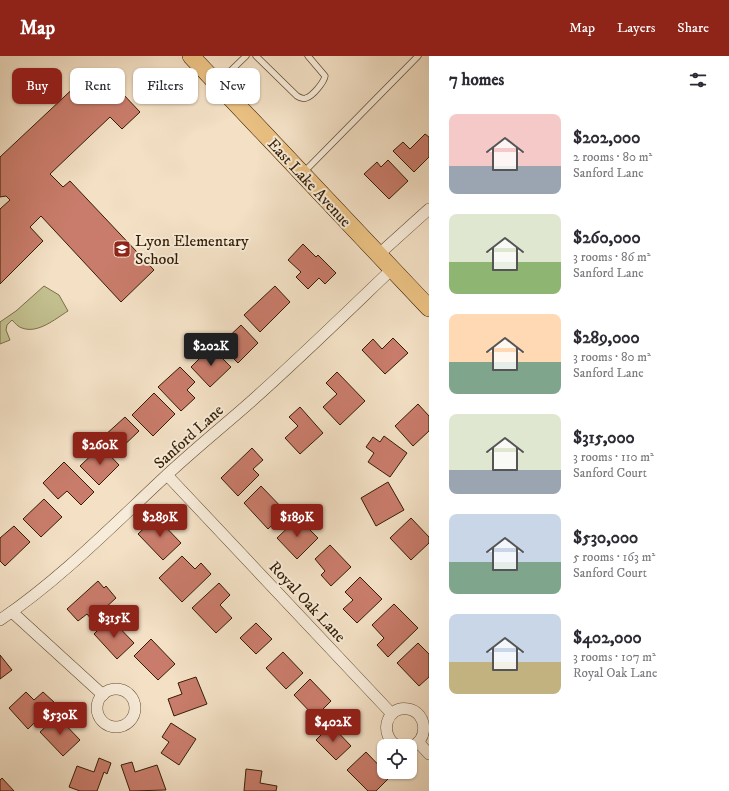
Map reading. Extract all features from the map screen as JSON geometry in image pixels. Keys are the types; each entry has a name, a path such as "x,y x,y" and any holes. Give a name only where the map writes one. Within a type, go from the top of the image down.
{"main road":[{"name":"East Lake Avenue","path":"191,56 206,72"},
{"name":"East Lake Avenue","path":"236,104 429,308"}],"street":[{"path":"378,255 429,209"},
{"name":"Sanford Lane","path":"0,620 12,612 87,550 210,436 255,398 392,269"},
{"name":"Royal Oak Lane","path":"167,475 392,714"},
{"path":"12,612 102,695"},
{"path":"390,739 387,734 387,722 396,710 403,708 416,711 420,716 425,728 424,735 417,741"},
{"path":"417,746 429,754"}],"lane":[{"path":"234,68 246,56"},
{"path":"256,56 297,96 308,98 324,81 325,76 308,56"},
{"path":"302,174 418,56"}],"shaded area":[{"path":"44,286 59,295 68,311 46,325 34,329 21,327 12,320 7,325 6,330 10,340 0,344 0,322 16,311"}],"building":[{"path":"70,91 70,104 125,104 125,96 140,112 122,129 110,117 50,174 63,187 70,181 154,270 121,302 41,216 30,227 43,241 0,284 0,209 10,200 6,196 0,197 0,157 56,104 62,104 62,99"},
{"path":"425,134 429,137 429,157 414,172 393,151 403,142 410,149"},
{"path":"388,160 408,181 389,199 364,174 377,162 381,167"},
{"path":"303,244 316,257 318,255 336,273 325,284 319,278 308,289 296,277 301,272 288,260"},
{"path":"275,286 290,302 260,332 244,315"},
{"path":"241,325 258,343 238,363 220,345"},
{"path":"393,338 408,353 385,374 362,350 373,339 382,349"},
{"path":"211,347 231,367 210,387 191,367"},
{"path":"180,367 195,382 187,390 195,398 181,411 158,387"},
{"path":"337,372 365,401 340,425 323,407 337,394 326,383"},
{"path":"154,393 175,414 153,436 132,415"},
{"path":"418,404 429,416 429,431 413,446 395,426"},
{"path":"300,407 323,433 300,454 285,438 298,426 289,417"},
{"path":"125,417 139,431 118,451 104,436"},
{"path":"384,436 407,453 390,477 368,462 374,453 366,447 373,437 380,442"},
{"path":"101,446 119,465 99,485 80,466"},
{"path":"252,448 263,460 253,469 259,475 238,496 221,478"},
{"path":"64,462 94,492 81,505 67,491 58,499 43,483"},
{"path":"388,482 404,510 376,526 361,498"},
{"path":"261,486 286,512 268,529 244,503"},
{"path":"44,499 62,517 41,537 23,519"},
{"path":"156,517 181,543 163,560 138,534"},
{"path":"298,518 318,538 297,559 277,538"},
{"path":"411,518 429,537 429,543 411,560 390,538"},
{"path":"14,526 30,542 5,566 0,561 0,538"},
{"path":"330,545 351,567 331,586 321,575 325,571 315,559"},
{"path":"182,556 195,569 201,563 211,574 182,602 159,578"},
{"path":"360,577 382,599 357,623 343,609 353,600 345,592"},
{"path":"98,581 104,588 106,586 116,598 92,620 87,614 78,621 67,609"},
{"path":"219,583 230,595 220,605 232,618 216,633 192,608"},
{"path":"394,604 418,628 388,657 377,645 384,638 372,625"},
{"path":"110,618 134,643 117,659 94,634"},
{"path":"256,623 272,639 256,654 240,638"},
{"path":"151,639 175,664 158,680 134,656"},
{"path":"418,643 429,654 429,677 419,686 397,663"},
{"path":"283,652 303,673 286,689 266,668"},
{"path":"0,655 12,670 0,679"},
{"path":"196,677 207,704 174,716 168,699 182,694 178,683"},
{"path":"310,679 331,701 315,717 294,695"},
{"path":"26,692 34,700 43,692 55,703 28,729 9,708"},
{"path":"57,716 80,740 63,756 40,732"},
{"path":"171,723 196,739 179,765 161,753 169,742 162,737"},
{"path":"331,725 351,746 336,760 316,740"},
{"path":"366,752 377,763 377,779 388,779 376,791 368,791 347,770"},
{"path":"99,758 111,763 107,774 104,772 97,791 80,791 69,787 77,766 94,772"},
{"path":"132,762 135,772 157,765 166,790 130,791 121,765"},
{"path":"246,769 262,771 260,783 277,786 276,791 244,791"},
{"path":"2,778 14,791 0,791 0,780"}],"place":[{"name":"Lyon Elementary School","path":"122,249"}]}
